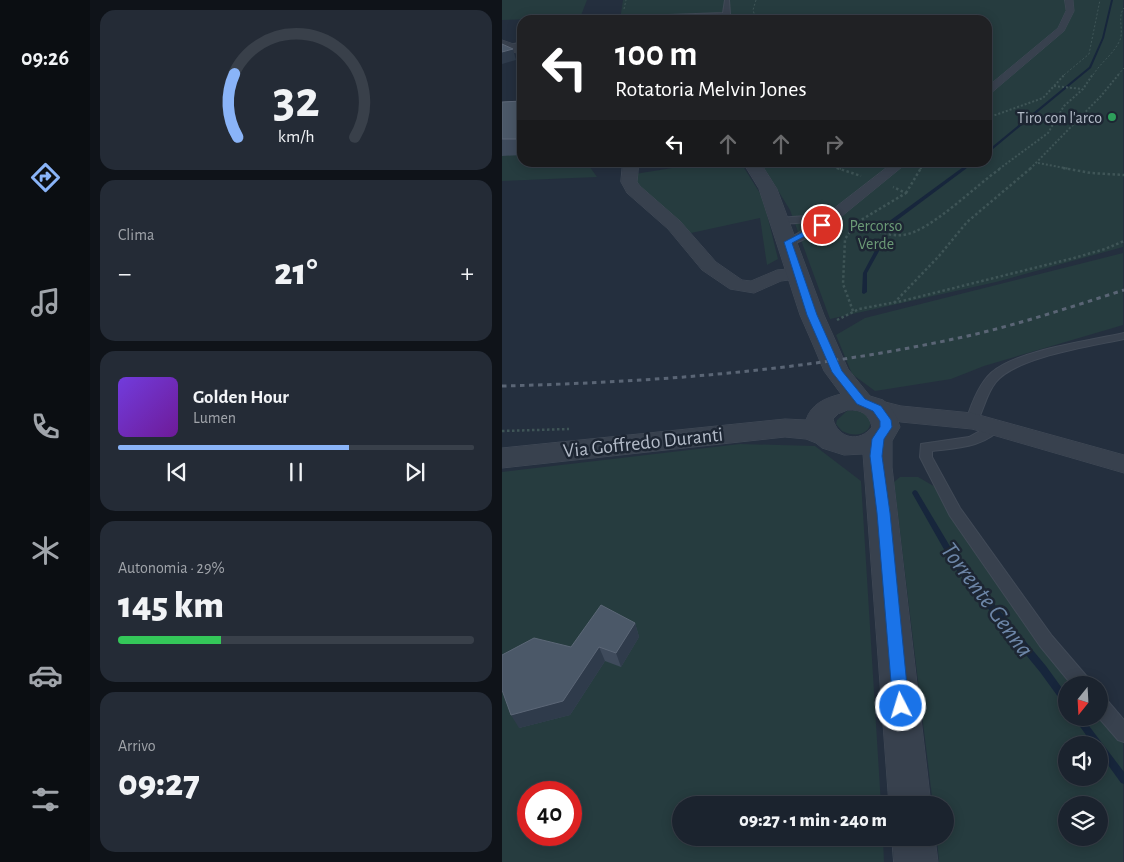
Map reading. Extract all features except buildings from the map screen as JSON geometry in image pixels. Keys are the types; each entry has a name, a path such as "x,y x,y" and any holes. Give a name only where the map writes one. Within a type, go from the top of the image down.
{"street":[{"path":"992,88 1061,29 1070,11 1069,0"},
{"path":"630,167 628,182 633,189 674,225 709,266 737,285 754,287 777,276 798,274"},
{"path":"754,167 768,189 812,315 837,372 876,419 878,484 883,513 909,796"},
{"path":"837,213 896,167"},
{"path":"837,372 830,425 878,484"},
{"path":"830,425 845,401 876,419 928,417 972,421 996,426 1124,464"},
{"path":"830,425 863,445 876,419"},
{"name":"Via Goffredo Duranti","path":"502,458 785,428 809,430 830,425"},
{"path":"915,846 916,862"}],"lane":[{"path":"723,15 727,14 727,0"},
{"path":"780,220 807,219 837,213"},
{"path":"788,242 808,233 837,213"},
{"path":"972,421 978,404 995,376 1016,362 1124,336"},
{"path":"996,426 987,436 978,440 926,447 926,457 955,512 1046,641 1075,676"},
{"path":"1108,715 1124,734"}],"path":[{"path":"754,15 752,10 756,0"},
{"path":"992,116 1043,98 1090,54 1100,0"},
{"path":"1124,8 1121,12 1122,37 1111,56 1096,70 1083,89 1064,106 1048,133 934,220 918,230 903,235 893,234 856,223 845,239 843,284 853,311 894,303 1061,261 1112,247 1124,241"},
{"path":"894,303 939,256 967,222 1037,163 1101,96 1124,68"},
{"path":"1054,86 1083,89"},
{"path":"1037,163 1091,173 1124,175"},
{"path":"906,193 921,167"}],"green space":[{"path":"502,0 587,0 581,15 517,15 517,20 502,20"},
{"name":"Percorso Verde","path":"623,0 1123,0 1123,247 996,282 830,319 790,210 763,167 992,167 992,15 621,15"},
{"path":"502,155 517,155 517,167 590,167 597,177 502,181"},
{"path":"744,167 763,198 778,259 767,265 760,218 691,233 633,180 635,174 672,168"},
{"path":"1123,253 1123,325 984,366 951,379 875,391 852,374 836,335 865,318"},
{"path":"847,411 859,411 866,415 870,420 867,430 861,434 842,431 836,424 837,420"},
{"path":"740,444 815,446 861,481 880,796 672,796 672,846 883,846 884,862 502,862 502,472"},
{"path":"900,477 918,477 944,492 1077,676 1058,676 1058,726 1108,726 1108,715 1123,734 1123,862 939,862 938,846 954,846 954,796 932,796 894,482"}],"waterway":[{"name":"Torrente Genna","path":"992,149 1090,67 1103,38 1112,0"},
{"name":"Torrente Genna","path":"890,223 966,167"},
{"name":"Torrente Genna","path":"864,292 865,273 881,244"},
{"name":"Torrente Genna","path":"915,493 957,565 1058,690"},
{"name":"Torrente Genna","path":"1084,726 1091,736"},
{"name":"Torrente Genna","path":"1108,758 1124,780"}],"railway":[{"path":"502,386 679,377 738,372 855,357 972,335 1124,290"}],"place":[{"name":"Tiro con l'arco","path":"1112,117"}],"route":[{"path":"822,225 788,242 812,315 837,372 861,402 877,408 886,420 886,427 878,439 876,456 901,706"}]}
